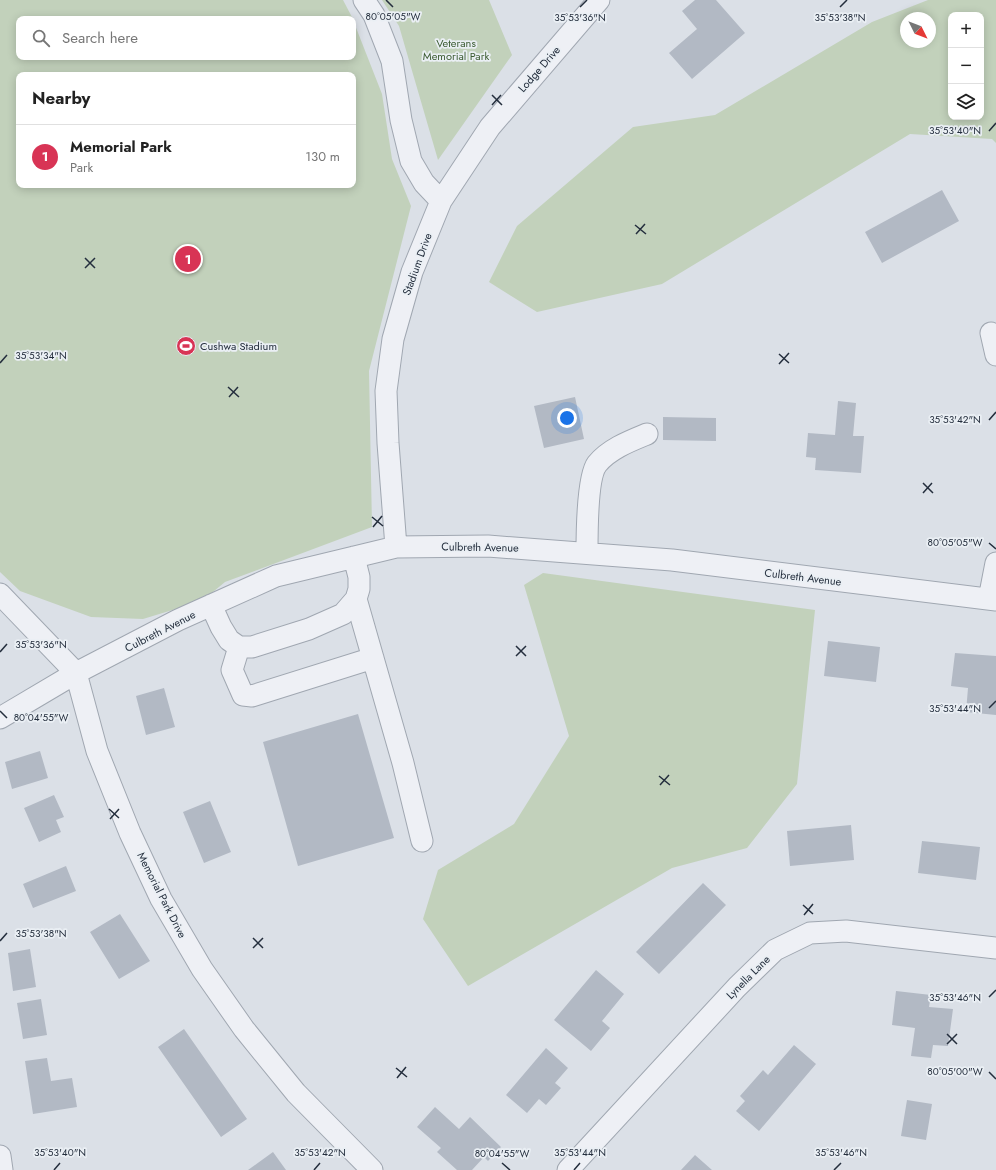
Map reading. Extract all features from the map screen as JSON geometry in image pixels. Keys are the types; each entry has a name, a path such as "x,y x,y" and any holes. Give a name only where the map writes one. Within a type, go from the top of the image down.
{"street":[{"path":"364,0 374,15 392,61 401,120 411,161 424,183 441,201"},
{"name":"Lodge Drive","path":"441,201 490,127 599,0"},
{"name":"Stadium Drive","path":"396,547 388,443 387,383 393,339 410,280 441,201"},
{"path":"991,333 996,355"},
{"path":"587,553 591,484 596,465 618,446 647,434"},
{"name":"Culbreth Avenue","path":"0,718 76,673 178,620 276,576 396,547 488,546 672,560 992,600"},
{"path":"211,605 229,640 239,647 252,647 330,621 343,614 356,599 359,589 359,577 354,557"},
{"path":"992,600 996,563"},
{"name":"Memorial Park Drive","path":"0,594 76,673 97,751 130,833 161,899 202,969 244,1029 296,1093 372,1170"},
{"path":"356,599 403,763 422,841"},
{"path":"239,647 232,670 243,695 252,696 373,658"},
{"name":"Lynella Lane","path":"568,1170 737,987 775,950 810,933 846,931 996,948"},
{"path":"0,1156 2,1170"}],"green space":[{"name":"Cushwa Stadium","path":"0,0 343,0 351,16 16,16 16,60 356,60 356,28 382,94 392,159 411,206 369,371 372,527 225,582 202,601 143,619 91,617 20,591 0,572"},
{"name":"Veterans Memorial Park","path":"382,0 489,0 512,55 438,160 399,26"},
{"path":"928,0 996,0 996,143 992,139 910,134 662,284 537,312 489,282 517,226 633,127 715,115 872,22"},
{"path":"543,573 815,610 797,784 747,848 672,868 468,986 423,919 438,870 514,824 569,736 524,585"}],"building":[{"path":"695,0 716,0 745,33 692,79 669,53 697,29 682,11"},
{"path":"942,190 959,221 882,263 865,232"},
{"path":"575,397 584,439 544,448 534,406"},
{"path":"838,401 856,403 853,436 864,436 861,473 815,470 816,458 806,457 808,433 835,435"},
{"path":"663,417 716,418 716,441 663,440"},
{"path":"828,641 880,647 876,682 824,676"},
{"path":"955,653 996,656 996,715 966,712 968,688 951,686"},
{"path":"164,688 175,727 146,735 136,696"},
{"path":"358,714 394,838 298,866 263,742"},
{"path":"40,751 48,778 12,789 5,762"},
{"path":"54,795 64,817 56,820 61,832 39,842 24,808"},
{"path":"210,801 231,852 204,863 183,812"},
{"path":"851,825 854,860 790,866 787,831"},
{"path":"922,841 980,847 976,880 918,873"},
{"path":"66,866 76,891 33,908 23,884"},
{"path":"703,883 726,905 659,974 636,952"},
{"path":"120,914 150,961 119,979 90,932"},
{"path":"30,949 36,987 13,991 8,953"},
{"path":"596,970 624,994 602,1021 610,1028 591,1051 554,1020"},
{"path":"896,991 931,995 929,1007 953,1009 948,1046 933,1045 931,1058 911,1056 915,1028 892,1025"},
{"path":"41,999 47,1035 23,1039 17,1003"},
{"path":"184,1029 247,1119 221,1137 158,1047"},
{"path":"794,1045 816,1064 759,1131 736,1111 745,1101 740,1096 763,1070 768,1075"},
{"path":"546,1048 568,1068 555,1083 561,1088 546,1105 539,1099 527,1113 506,1095"},
{"path":"47,1058 51,1081 72,1078 77,1107 33,1114 25,1061"},
{"path":"907,1100 932,1104 926,1140 901,1136"},
{"path":"435,1107 459,1129 470,1117 501,1147 488,1161 484,1157 472,1170 457,1170 437,1152 441,1148 417,1127"},
{"path":"273,1152 286,1170 248,1170"},
{"path":"695,1155 712,1170 681,1170"}],"place":[{"name":"Memorial Park","path":"188,259"},
{"name":"Cushwa Stadium","path":"186,346"}]}
